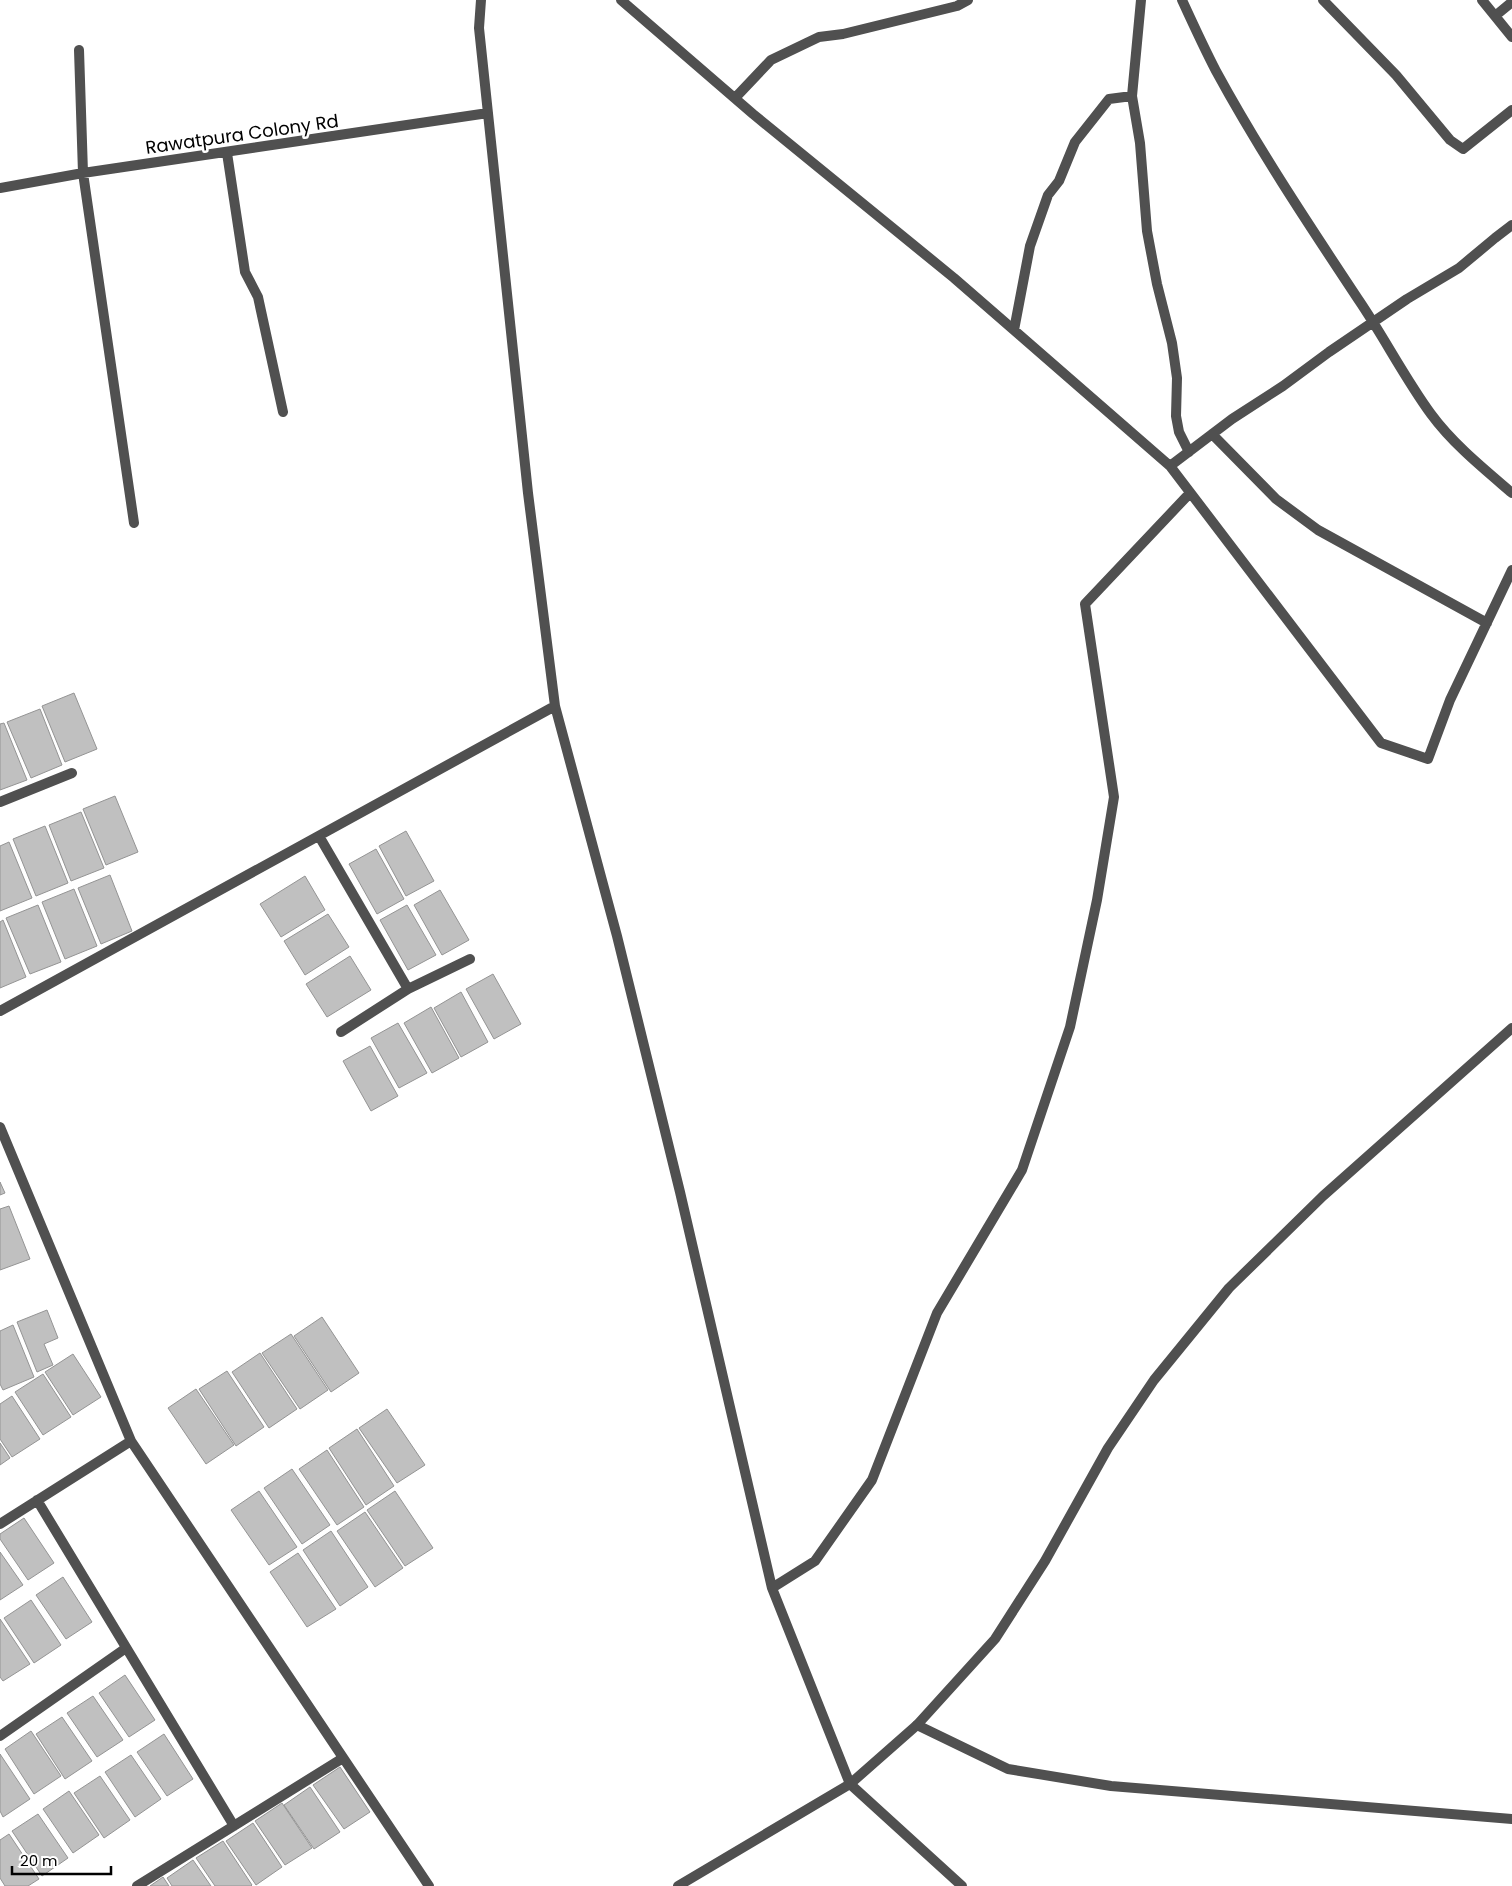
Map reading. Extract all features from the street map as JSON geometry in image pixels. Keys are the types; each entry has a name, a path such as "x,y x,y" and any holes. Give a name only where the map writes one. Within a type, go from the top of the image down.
{"street":[{"path":"481,0 479,28 528,493 555,706 617,936 772,1588 850,1784 962,1886"},
{"path":"621,0 735,98 954,278 1170,466 1381,743 1428,759 1450,700 1512,570"},
{"path":"735,98 771,60 819,37 843,34 957,6 968,0"},
{"path":"1141,0 1132,96 1140,143 1147,231 1157,284 1172,343 1177,378 1176,416 1179,432 1189,452"},
{"path":"1182,0 1216,70 1258,145 1373,323 1401,370 1432,416 1473,459 1512,494"},
{"path":"1323,0 1396,75 1450,140 1463,149 1512,110"},
{"path":"1482,0 1512,37"},
{"path":"1495,16 1512,2"},
{"path":"79,50 83,173 134,523"},
{"path":"1014,330 1030,246 1048,195 1059,181 1074,142 1109,99 1132,96"},
{"name":"Rawatpura Colony Rd","path":"0,188 83,173 488,113"},
{"path":"227,153 245,272 258,297 283,412"},
{"path":"1170,466 1212,434 1408,299 1459,268 1512,225"},
{"path":"1212,434 1276,499 1318,530 1487,623"},
{"path":"772,1588 815,1562 872,1480 938,1313 1022,1170 1070,1027 1097,900 1114,797 1085,604 1190,494"},
{"path":"0,1011 555,706"},
{"path":"0,802 72,773"},
{"path":"320,836 408,989"},
{"path":"341,1032 408,989 470,959"},
{"path":"678,1886 850,1784 916,1725 995,1639 1045,1561 1108,1448 1154,1380 1229,1288 1323,1196 1512,1028"},
{"path":"0,1127 131,1441 429,1886"},
{"path":"0,1524 131,1441"},
{"path":"37,1500 234,1826"},
{"path":"0,1736 126,1648"},
{"path":"916,1725 1008,1769 1111,1786 1512,1820"},
{"path":"137,1886 343,1758"}],"building":[{"path":"74,693 97,749 65,762 42,706"},
{"path":"40,709 62,765 31,778 7,722"},
{"path":"4,723 27,780 0,790 0,724"},
{"path":"115,796 138,852 106,865 83,809"},
{"path":"81,812 104,868 71,881 49,825"},
{"path":"45,826 68,883 36,896 13,839"},
{"path":"406,831 434,881 406,896 379,846"},
{"path":"9,842 32,898 0,911 0,846"},
{"path":"376,849 404,899 377,914 349,864"},
{"path":"110,875 132,931 101,944 78,888"},
{"path":"305,876 325,910 281,937 260,904"},
{"path":"74,889 97,946 65,959 42,902"},
{"path":"440,890 469,940 442,955 414,905"},
{"path":"38,905 61,962 30,974 6,918"},
{"path":"407,905 436,955 408,970 380,920"},
{"path":"328,914 349,947 305,975 284,941"},
{"path":"3,920 26,977 0,988 0,922"},
{"path":"350,956 371,990 327,1017 306,984"},
{"path":"493,974 521,1024 494,1039 466,989"},
{"path":"461,992 488,1042 461,1057 434,1008"},
{"path":"431,1007 459,1058 432,1073 404,1023"},
{"path":"398,1023 427,1073 399,1088 371,1038"},
{"path":"370,1046 398,1096 371,1111 343,1061"},
{"path":"0,1182 5,1193 0,1195"},
{"path":"9,1206 30,1259 0,1270 0,1209"},
{"path":"47,1310 58,1338 44,1344 53,1365 37,1372 17,1322"},
{"path":"322,1317 359,1373 331,1392 294,1336"},
{"path":"13,1325 34,1377 3,1390 0,1384 0,1331"},
{"path":"291,1334 328,1390 300,1409 262,1353"},
{"path":"260,1353 297,1409 269,1428 232,1372"},
{"path":"73,1354 101,1397 73,1415 45,1372"},
{"path":"227,1371 264,1427 236,1446 199,1389"},
{"path":"43,1374 71,1417 43,1435 15,1392"},
{"path":"196,1389 234,1445 206,1464 168,1408"},
{"path":"12,1396 40,1439 12,1457 0,1439 0,1404"},
{"path":"387,1409 425,1465 397,1483 359,1428"},
{"path":"357,1429 394,1486 366,1505 329,1448"},
{"path":"0,1443 10,1458 0,1465"},
{"path":"327,1450 364,1507 337,1525 299,1469"},
{"path":"292,1469 330,1525 302,1544 264,1488"},
{"path":"259,1491 297,1547 269,1565 231,1510"},
{"path":"395,1491 433,1548 405,1566 367,1510"},
{"path":"365,1512 403,1568 375,1587 337,1531"},
{"path":"24,1518 54,1563 28,1580 0,1539 0,1534"},
{"path":"331,1531 368,1587 340,1606 303,1550"},
{"path":"0,1552 23,1585 0,1600"},
{"path":"298,1553 336,1609 307,1627 270,1572"},
{"path":"63,1577 92,1622 66,1639 36,1595"},
{"path":"31,1600 61,1645 34,1663 4,1618"},
{"path":"0,1619 30,1664 3,1681 0,1677"},
{"path":"125,1675 155,1720 129,1737 99,1693"},
{"path":"93,1696 123,1740 97,1757 67,1713"},
{"path":"62,1717 92,1761 65,1779 36,1734"},
{"path":"31,1731 61,1776 34,1794 5,1749"},
{"path":"164,1734 193,1779 167,1796 137,1752"},
{"path":"0,1754 30,1799 3,1817 0,1811"},
{"path":"131,1755 161,1799 135,1817 105,1772"},
{"path":"340,1767 370,1812 344,1829 313,1785"},
{"path":"100,1776 130,1820 104,1838 74,1793"},
{"path":"310,1787 340,1832 314,1849 284,1805"},
{"path":"69,1791 99,1835 73,1853 43,1809"},
{"path":"282,1803 312,1848 285,1865 255,1821"},
{"path":"38,1814 68,1858 42,1876 12,1831"},
{"path":"253,1823 282,1867 256,1885 226,1841"},
{"path":"9,1834 39,1879 28,1886 5,1886 0,1878 0,1840"},
{"path":"223,1841 251,1886 215,1886 196,1858"},
{"path":"193,1860 211,1886 172,1886 167,1878"},
{"path":"163,1877 169,1886 150,1886"}]}
